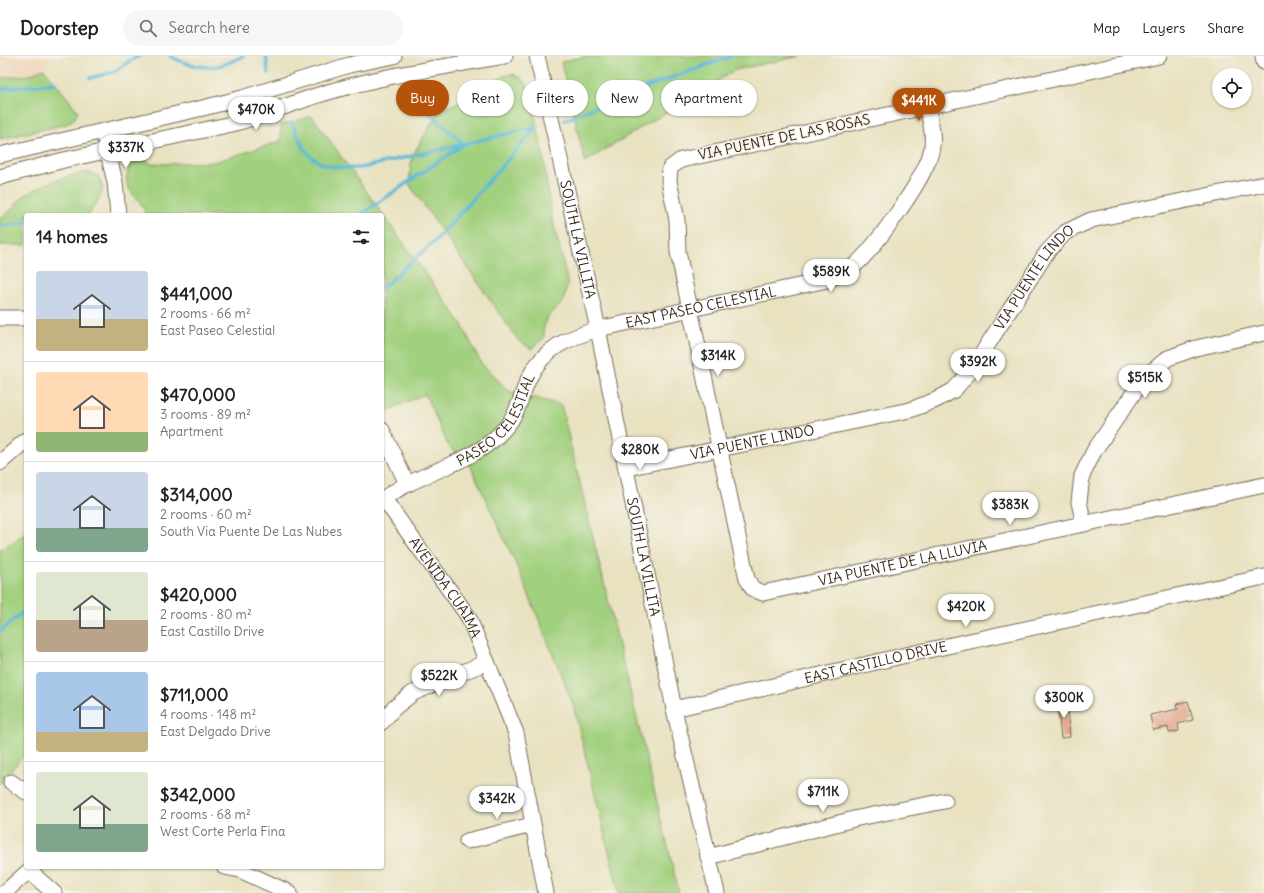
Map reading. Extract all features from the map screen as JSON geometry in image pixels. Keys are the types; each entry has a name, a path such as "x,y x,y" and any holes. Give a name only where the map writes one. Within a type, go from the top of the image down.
{"street":[{"path":"0,155 207,107 242,98 349,65 394,56"},
{"path":"0,177 258,117 326,93 378,78 505,56"},
{"name":"SOUTH LA VILLITA","path":"537,56 598,329 674,708 716,893"},
{"name":"VIA PUENTE DE LAS ROSAS","path":"690,309 678,252 677,220 669,182 670,168 681,160 1159,56"},
{"path":"1263,56 1264,62"},
{"name":"EAST PASEO CELESTIAL","path":"598,329 827,280 853,267 871,250 919,180 931,152 932,131 927,106"},
{"path":"101,131 108,151 115,182 118,213"},
{"name":"VIA PUENTE LINDO","path":"626,468 910,410 936,400 954,390 972,369 1047,252 1066,232 1091,220 1264,184"},
{"path":"690,309 719,449"},
{"path":"0,318 24,318"},
{"name":"PASEO CELESTIAL","path":"384,498 407,484 472,454 492,442 506,427 520,403 530,375 546,354 567,339 598,329"},
{"path":"1084,524 1079,502 1082,476 1094,451 1144,378 1168,358 1196,348 1264,333"},
{"path":"384,434 407,484"},
{"path":"0,463 24,442"},
{"name":"VIA PUENTE DE LA LLUVIA","path":"719,449 747,579 753,589 763,593 1264,485"},
{"name":"AVENIDA CUAIMA","path":"384,500 468,616 487,662 516,733 532,825 546,893"},
{"name":"EAST CASTILLO DRIVE","path":"674,708 915,653 1264,577"},
{"path":"384,720 394,708 413,693 487,662"},
{"path":"11,782 24,791"},
{"path":"708,857 858,818 945,801"},
{"path":"467,841 532,825"},
{"path":"4,893 31,869 54,893"},
{"path":"241,869 290,893"}],"shaded area":[{"path":"0,56 50,56 44,69 29,75 0,78"}],"green space":[{"path":"586,56 801,56 735,70 719,80 661,80 661,115 585,162 574,116 588,116 588,80 565,80 561,62"},
{"path":"44,69 78,111 75,118 67,124 0,139 0,78 29,75"},
{"path":"513,74 523,80 522,116 535,116 543,154 551,213 568,283 563,302 546,319 543,332 545,337 531,349 518,340 409,184 411,164 415,151 436,116 449,116 449,107 457,102 457,116 514,116 514,80 497,80 504,76"},
{"path":"312,116 382,213 144,213 140,203 128,187 128,173 132,163 146,160 151,164 215,162 281,141 281,125"},
{"path":"88,172 98,176 101,182 102,192 90,213 24,213 24,245 0,245 0,217 4,216 10,211 20,199 30,192 62,178"},
{"path":"384,216 461,323 481,363 509,391 561,405 679,893 619,893 573,704 522,578 471,467 449,447 425,394 384,412"},
{"path":"24,534 24,754 0,784 0,550"}],"building":[{"path":"1066,700 1070,737 1061,738 1057,701"},
{"path":"1188,701 1193,720 1178,724 1179,731 1169,733 1168,727 1153,730 1150,715 1178,709 1177,704"}],"waterway":[{"path":"90,78 114,72 134,58 140,56"},
{"path":"170,56 188,64 206,67 224,64 243,56"},
{"path":"266,56 268,73"},
{"path":"565,120 624,95 732,56"},
{"path":"0,89 55,83"},
{"path":"363,213 464,144 433,116"},
{"path":"292,123 303,147 309,155 324,164 346,168 360,168 537,127"},
{"path":"384,286 437,239 536,128"},
{"path":"0,226 24,223"},
{"path":"0,632 24,611"}]}
